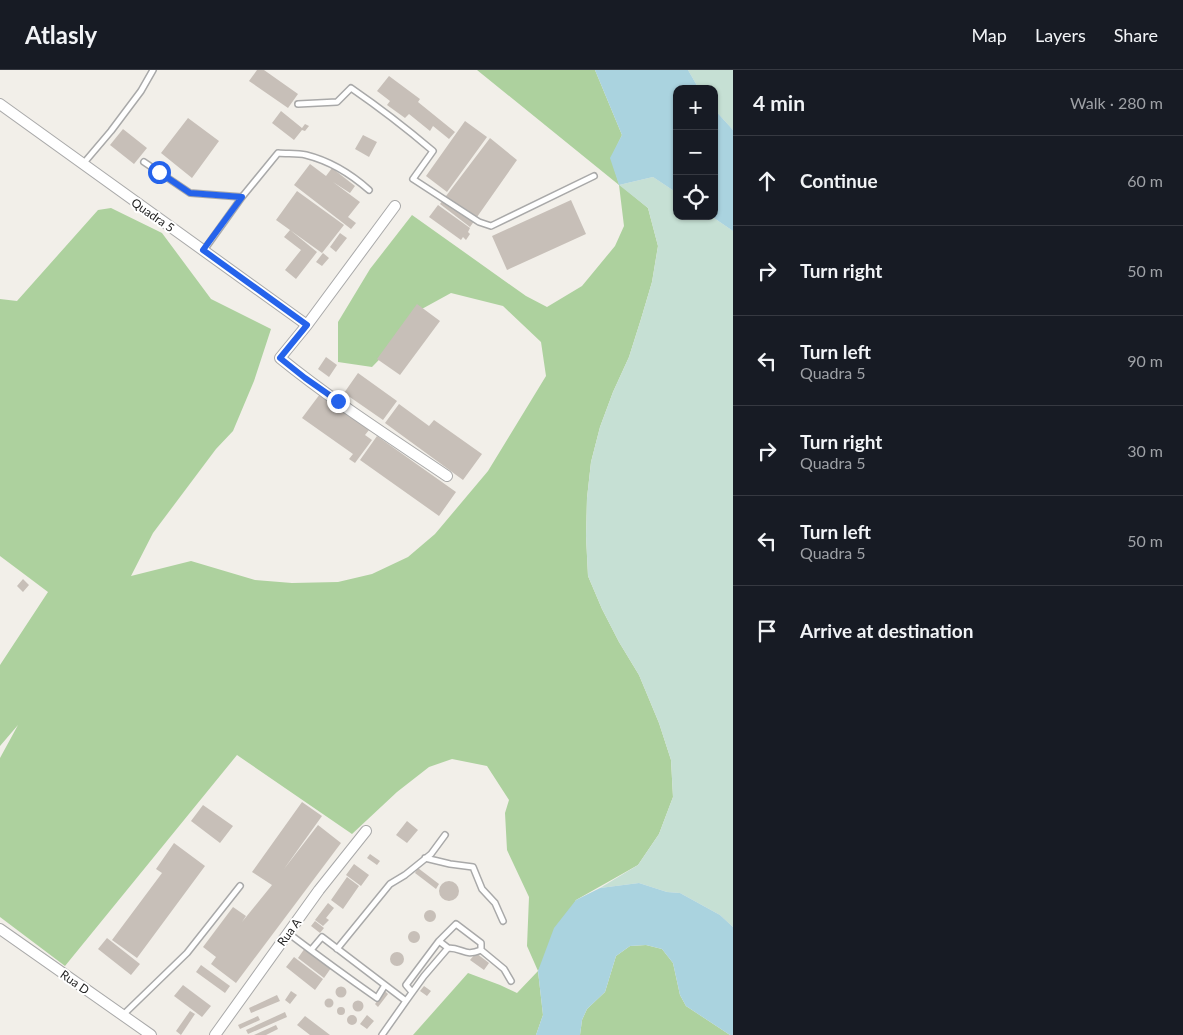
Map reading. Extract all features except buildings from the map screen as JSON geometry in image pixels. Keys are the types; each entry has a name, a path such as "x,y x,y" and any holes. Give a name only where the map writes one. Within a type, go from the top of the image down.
{"street":[{"name":"Quadra 5","path":"0,104 307,325"},
{"path":"395,206 307,325 280,358 348,409 447,476"},
{"name":"Rua A","path":"215,1035 319,890 366,831"},
{"name":"Rua D","path":"0,929 151,1035"}],"lane":[{"path":"82,164 111,131 141,91 153,70"},
{"path":"298,104 337,102 351,88 382,109 432,151 414,179 480,222 491,226 594,176"},
{"path":"203,250 242,197 278,153 304,155 329,163 357,180 369,190"},
{"path":"144,162 190,193 242,197"},
{"path":"337,949 390,884 405,875 430,854 445,835"},
{"path":"425,858 473,867 482,889 495,903 502,921"},
{"path":"123,1015 187,953 240,886"},
{"path":"412,992 406,985 439,941 456,924 481,943 481,950"},
{"path":"288,933 376,998 385,985"},
{"path":"310,950 322,938 406,1001"},
{"path":"439,941 448,948 454,948 466,953 472,954 481,950"},
{"path":"382,1035 424,976 448,948"},
{"path":"481,950 504,969 511,981"}],"green space":[{"path":"477,70 595,70 622,135 611,158 619,184 648,208 658,246 652,282 641,319 629,357 600,427 591,462 587,498 586,536 588,576 619,642 639,675 659,723 671,760 673,797 659,834 638,865 576,900 538,971 527,946 529,897 507,850 505,813 509,800 487,766 452,759 429,767 397,792 352,834 237,755 65,966 0,917 0,758 18,725 0,746 0,665 48,592 0,556 0,299 17,301 98,210 111,208 162,233 211,299 271,329 254,381 233,431 216,449 153,533 131,576 191,561 255,580 292,583 338,582 372,574 408,557 435,534 488,471 546,376 541,342 503,306 451,293 420,310 403,335 372,367 338,362 338,322 370,269 412,215 526,296 547,307 582,286 615,246 624,226 619,185"},
{"path":"688,70 733,70 733,130 718,113 718,85 697,85"},
{"path":"653,177 673,190 673,220 717,220 733,231 733,927 720,915 680,893 667,892 639,883 600,888 638,865 659,834 673,797 671,760 659,723 639,675 602,609 588,576 587,498 591,462 600,427 629,357 641,319 652,282 658,246 648,208 619,185"},
{"path":"646,945 662,949 673,963 680,995 686,1006 730,1035 580,1035 582,1020 587,1009 605,992 616,956 630,946"},
{"path":"538,971 543,1015 536,1035 413,1035 468,973 517,993"}],"water":[{"path":"595,70 688,70 697,85 673,85 673,190 653,177 619,185 610,158 622,135"},
{"path":"718,113 733,130 733,231 717,220"},
{"path":"639,883 667,892 680,893 720,915 733,927 733,1035 730,1035 686,1006 680,995 673,963 662,949 646,945 630,946 616,956 605,992 587,1009 582,1020 580,1035 536,1035 543,1015 538,971 554,928 576,900 600,888"}],"route":[{"path":"159,172 190,193 242,197 203,250 307,325 280,358 338,401"}]}
